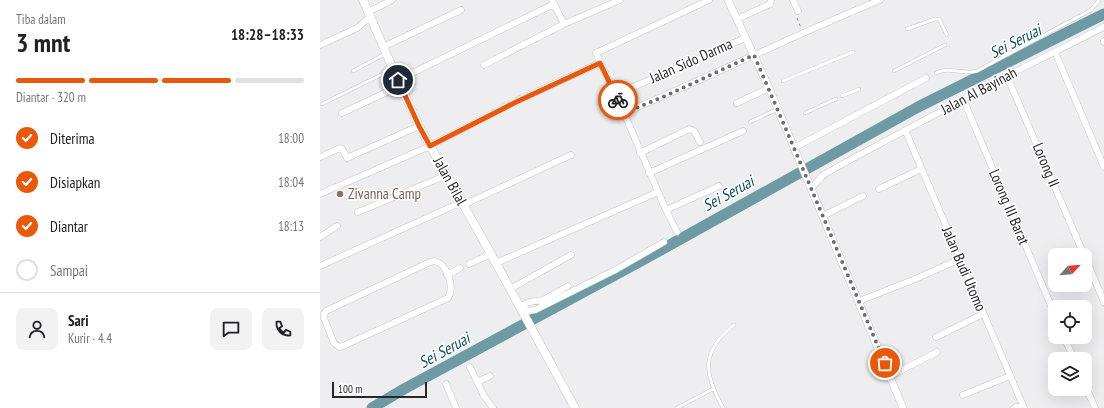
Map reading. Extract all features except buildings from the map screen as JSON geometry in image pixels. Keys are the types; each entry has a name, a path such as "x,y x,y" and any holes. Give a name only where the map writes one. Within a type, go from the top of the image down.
{"main road":[{"name":"Jalan Bilal","path":"363,0 419,126 522,309 575,408"}],"street":[{"path":"320,45 357,28 369,14 392,0"},
{"path":"484,65 564,24 620,0"},
{"path":"677,232 640,153 624,113 596,52 709,0"},
{"path":"728,0 745,38 772,86 778,109 903,408"},
{"path":"737,19 770,4 771,0"},
{"path":"793,0 798,11"},
{"path":"624,113 665,96 803,32 880,0"},
{"path":"342,113 553,2 564,24"},
{"path":"385,50 461,10"},
{"name":"Jalan AI Bayinah","path":"810,186 823,175 905,130 1104,27"},
{"name":"Jalan Sido Darma","path":"615,95 745,38"},
{"path":"1054,52 1104,167"},
{"path":"320,194 430,146 516,102 600,63"},
{"name":"Lorong II","path":"1007,76 1081,248"},
{"path":"794,148 926,78"},
{"path":"737,103 772,86"},
{"name":"Lorong III Barat","path":"963,99 1049,300"},
{"path":"320,157 340,148 347,158 419,126"},
{"path":"640,153 689,129 694,131 700,142"},
{"name":"Jalan Budi Utomo","path":"905,130 1023,406"},
{"path":"649,173 743,131"},
{"path":"320,266 571,155"},
{"path":"879,189 921,169"},
{"path":"358,212 447,175"},
{"path":"666,210 719,186"},
{"path":"496,263 658,192"},
{"path":"823,216 864,196"},
{"path":"320,237 337,226"},
{"path":"568,286 543,300 529,302 522,309 528,311 535,310 617,269 664,242"},
{"path":"469,264 491,254"},
{"path":"510,289 571,255"},
{"path":"859,301 913,280 960,259"},
{"path":"434,261 440,263 447,275 451,284 451,292 448,298 343,346 339,347 334,343 324,318 326,311 430,262 434,261"},
{"path":"447,275 460,268"},
{"name":"Lorong II","path":"1092,274 1104,302"},
{"path":"936,336 983,314"},
{"path":"890,376 938,352"},
{"path":"470,367 484,396 493,408"},
{"path":"477,382 490,376"},
{"path":"963,395 1010,376"},
{"path":"446,384 456,408"},
{"path":"1090,396 1095,408"},
{"path":"1014,408 1023,406"}],"lane":[{"path":"936,73 945,70 971,73 977,71 1091,10 1099,0"},
{"path":"907,29 939,19 947,35"},
{"path":"894,71 945,45"},
{"path":"353,71 385,50"},
{"path":"783,81 853,52"},
{"path":"322,104 393,69"},
{"path":"842,96 858,88"},
{"path":"805,113 836,99"},
{"path":"750,122 778,109"},
{"path":"723,408 713,389 708,365 710,356 719,339 734,326"},
{"path":"677,408 713,389"}],"path":[{"path":"798,11 797,18 803,32"}],"waterway":[{"name":"Sei Seruai","path":"372,408 918,107 1104,14"}],"way so far":[{"path":"618,100 624,113 754,55 885,363"}],"place":[{"name":"Zivanna Camp","path":"340,194"}],"route":[{"path":"398,80 430,146 516,102 600,63 618,100"}]}
